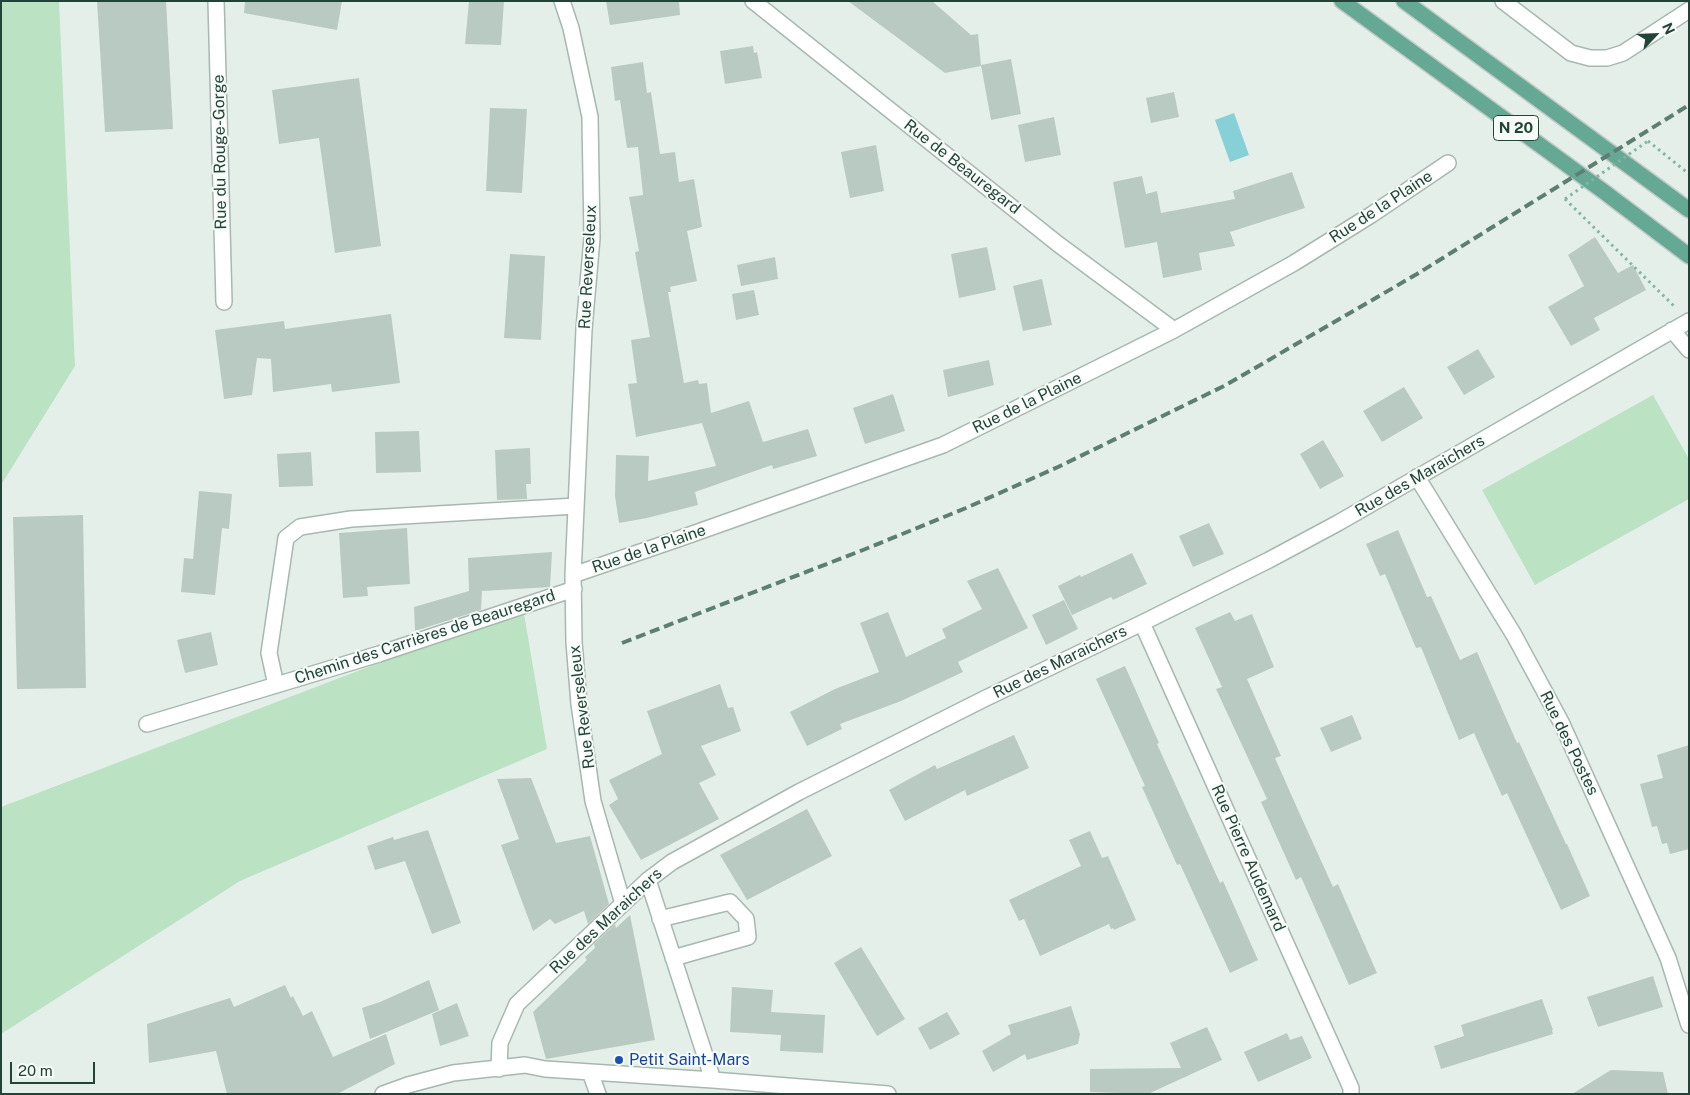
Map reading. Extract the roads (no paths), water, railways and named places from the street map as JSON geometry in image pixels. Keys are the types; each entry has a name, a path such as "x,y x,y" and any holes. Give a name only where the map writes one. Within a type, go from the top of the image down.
{"main road":[{"name":"N 20","path":"1342,1 1689,256"},
{"name":"N 20","path":"1404,1 1689,210"}],"street":[{"name":"Rue du Rouge-Gorge","path":"216,1 224,302"},
{"name":"Rue Reverseleux","path":"562,1 571,28 590,117 592,238 584,328 576,506 573,582 574,642 579,704 594,801 623,904"},
{"name":"Rue de Beauregard","path":"753,1 1058,244 1174,330"},
{"path":"1503,1 1571,53 1590,58 1607,58 1623,53 1689,10"},
{"name":"Rue de la Plaine","path":"573,582 681,538 943,445 1174,330 1294,263 1371,215 1448,163"},
{"name":"Rue des Maraichers","path":"499,1069 500,1043 518,1004 648,880 672,862 799,792 984,699 1269,560 1338,523 1689,320"},
{"path":"1672,330 1689,350"},
{"name":"Rue des Postes","path":"1417,477 1514,635 1561,722 1668,958 1689,1025"},
{"name":"Chemin des Carrières de Beauregard","path":"276,685 270,653 286,538 300,527 351,519 576,506"},
{"name":"Chemin des Carrières de Beauregard","path":"147,724 379,654 573,582"},
{"name":"Rue Pierre Audemard","path":"1142,623 1351,1088 1351,1094"},
{"path":"648,880 713,1080"},
{"path":"660,919 730,902 746,919 748,937 672,958"},
{"path":"383,1094 453,1073 499,1069 525,1064 545,1069 713,1080 750,1088 888,1094"},
{"path":"590,1072 598,1094"}],"water":[{"path":"1234,113 1249,155 1230,162 1215,120"}],"railway":[{"path":"622,643 966,508 1058,467 1224,386 1417,274 1689,105"}],"place":[{"name":"Petit Saint-Mars","path":"619,1060"}]}
